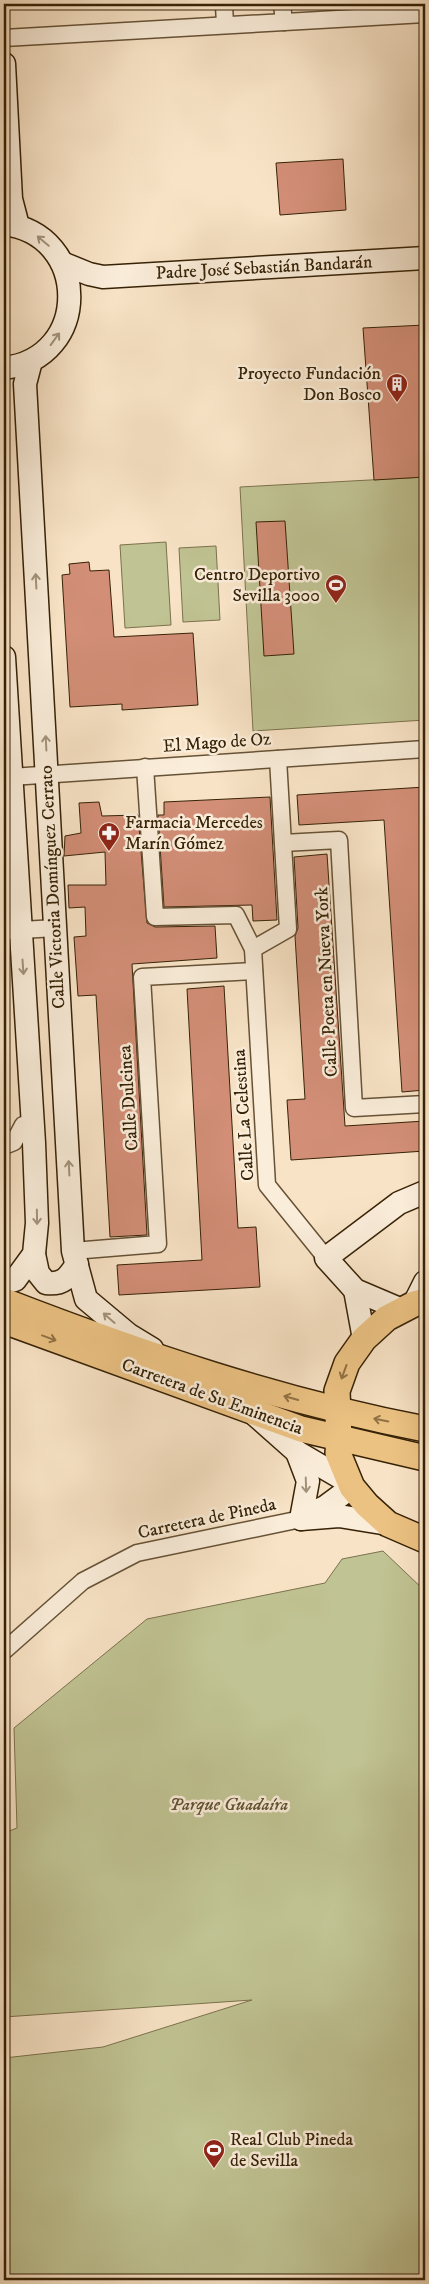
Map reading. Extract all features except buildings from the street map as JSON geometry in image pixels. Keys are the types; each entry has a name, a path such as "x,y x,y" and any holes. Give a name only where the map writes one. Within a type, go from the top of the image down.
{"main road":[{"path":"417,1299 387,1318 364,1339 347,1363 337,1391 338,1453 351,1485 367,1505 388,1524 425,1540"},
{"name":"Carretera de Su Eminencia","path":"4,1301 143,1354 338,1410 425,1429"},
{"name":"Carretera de Su Eminencia","path":"4,1321 301,1429 425,1458"}],"street":[{"path":"224,4 225,26"},
{"path":"282,4 284,22"},
{"path":"4,38 425,14"},
{"path":"4,64 11,225 36,234 51,247 62,263 69,285 69,308 64,324 56,339 45,351 31,361 4,368"},
{"name":"Padre José Sebastián Bandarán","path":"62,263 89,274 103,277 425,258"},
{"name":"Padre José Sebastián Bandarán","path":"69,308 77,294 84,287 103,277"},
{"name":"Calle Victoria Domínguez Cerrato","path":"31,361 25,384 75,1258 86,1299 129,1335 178,1364"},
{"name":"Calle Victoria Domínguez Cerrato","path":"4,657 11,777 12,930 34,1143 37,1223 34,1254"},
{"name":"El Mago de Oz","path":"11,777 425,749"},
{"path":"145,767 155,917 236,915 253,949 288,930 278,759"},
{"name":"Calle Poeta en Nueva York","path":"283,843 339,840 354,1108 425,1104"},
{"path":"12,930 56,928"},
{"name":"Calle La Celestina","path":"253,949 267,1185 326,1258"},
{"name":"Calle Dulcinea","path":"75,1258 158,1244 142,977 254,971"},
{"path":"4,1146 14,1142 23,1125"},
{"path":"364,1339 355,1290 326,1258 399,1203 425,1192"},
{"path":"34,1254 38,1273 46,1283 55,1284 66,1281 75,1258"},
{"path":"4,1283 15,1280 34,1254"},
{"path":"355,1290 417,1299"},
{"path":"251,1411 297,1452 351,1485 324,1507 300,1518"},
{"path":"297,1452 308,1481 300,1518"},
{"path":"300,1518 339,1516 388,1524"},
{"name":"Carretera de Pineda","path":"4,1651 84,1581 137,1554 300,1518"}],"green space":[{"name":"Centro Deportivo Sevilla 3000","path":"425,477 425,720 253,731 240,487"},
{"path":"166,542 171,625 125,628 120,545"},
{"path":"216,546 220,620 183,622 179,548"},
{"name":"Parque Guadaíra","path":"383,1551 425,1591 425,2280 4,2280 4,2058 103,2047 252,2000 4,2017 4,1833 17,1828 14,1728 147,1619 325,1583 342,1559"}],"place":[{"name":"Proyecto Fundación Don Bosco","path":"397,403"},
{"name":"Centro Deportivo Sevilla 3000","path":"336,604"},
{"name":"Farmacia Mercedes Marín Gómez","path":"109,852"},
{"name":"Real Club Pineda de Sevilla","path":"214,2169"}]}
